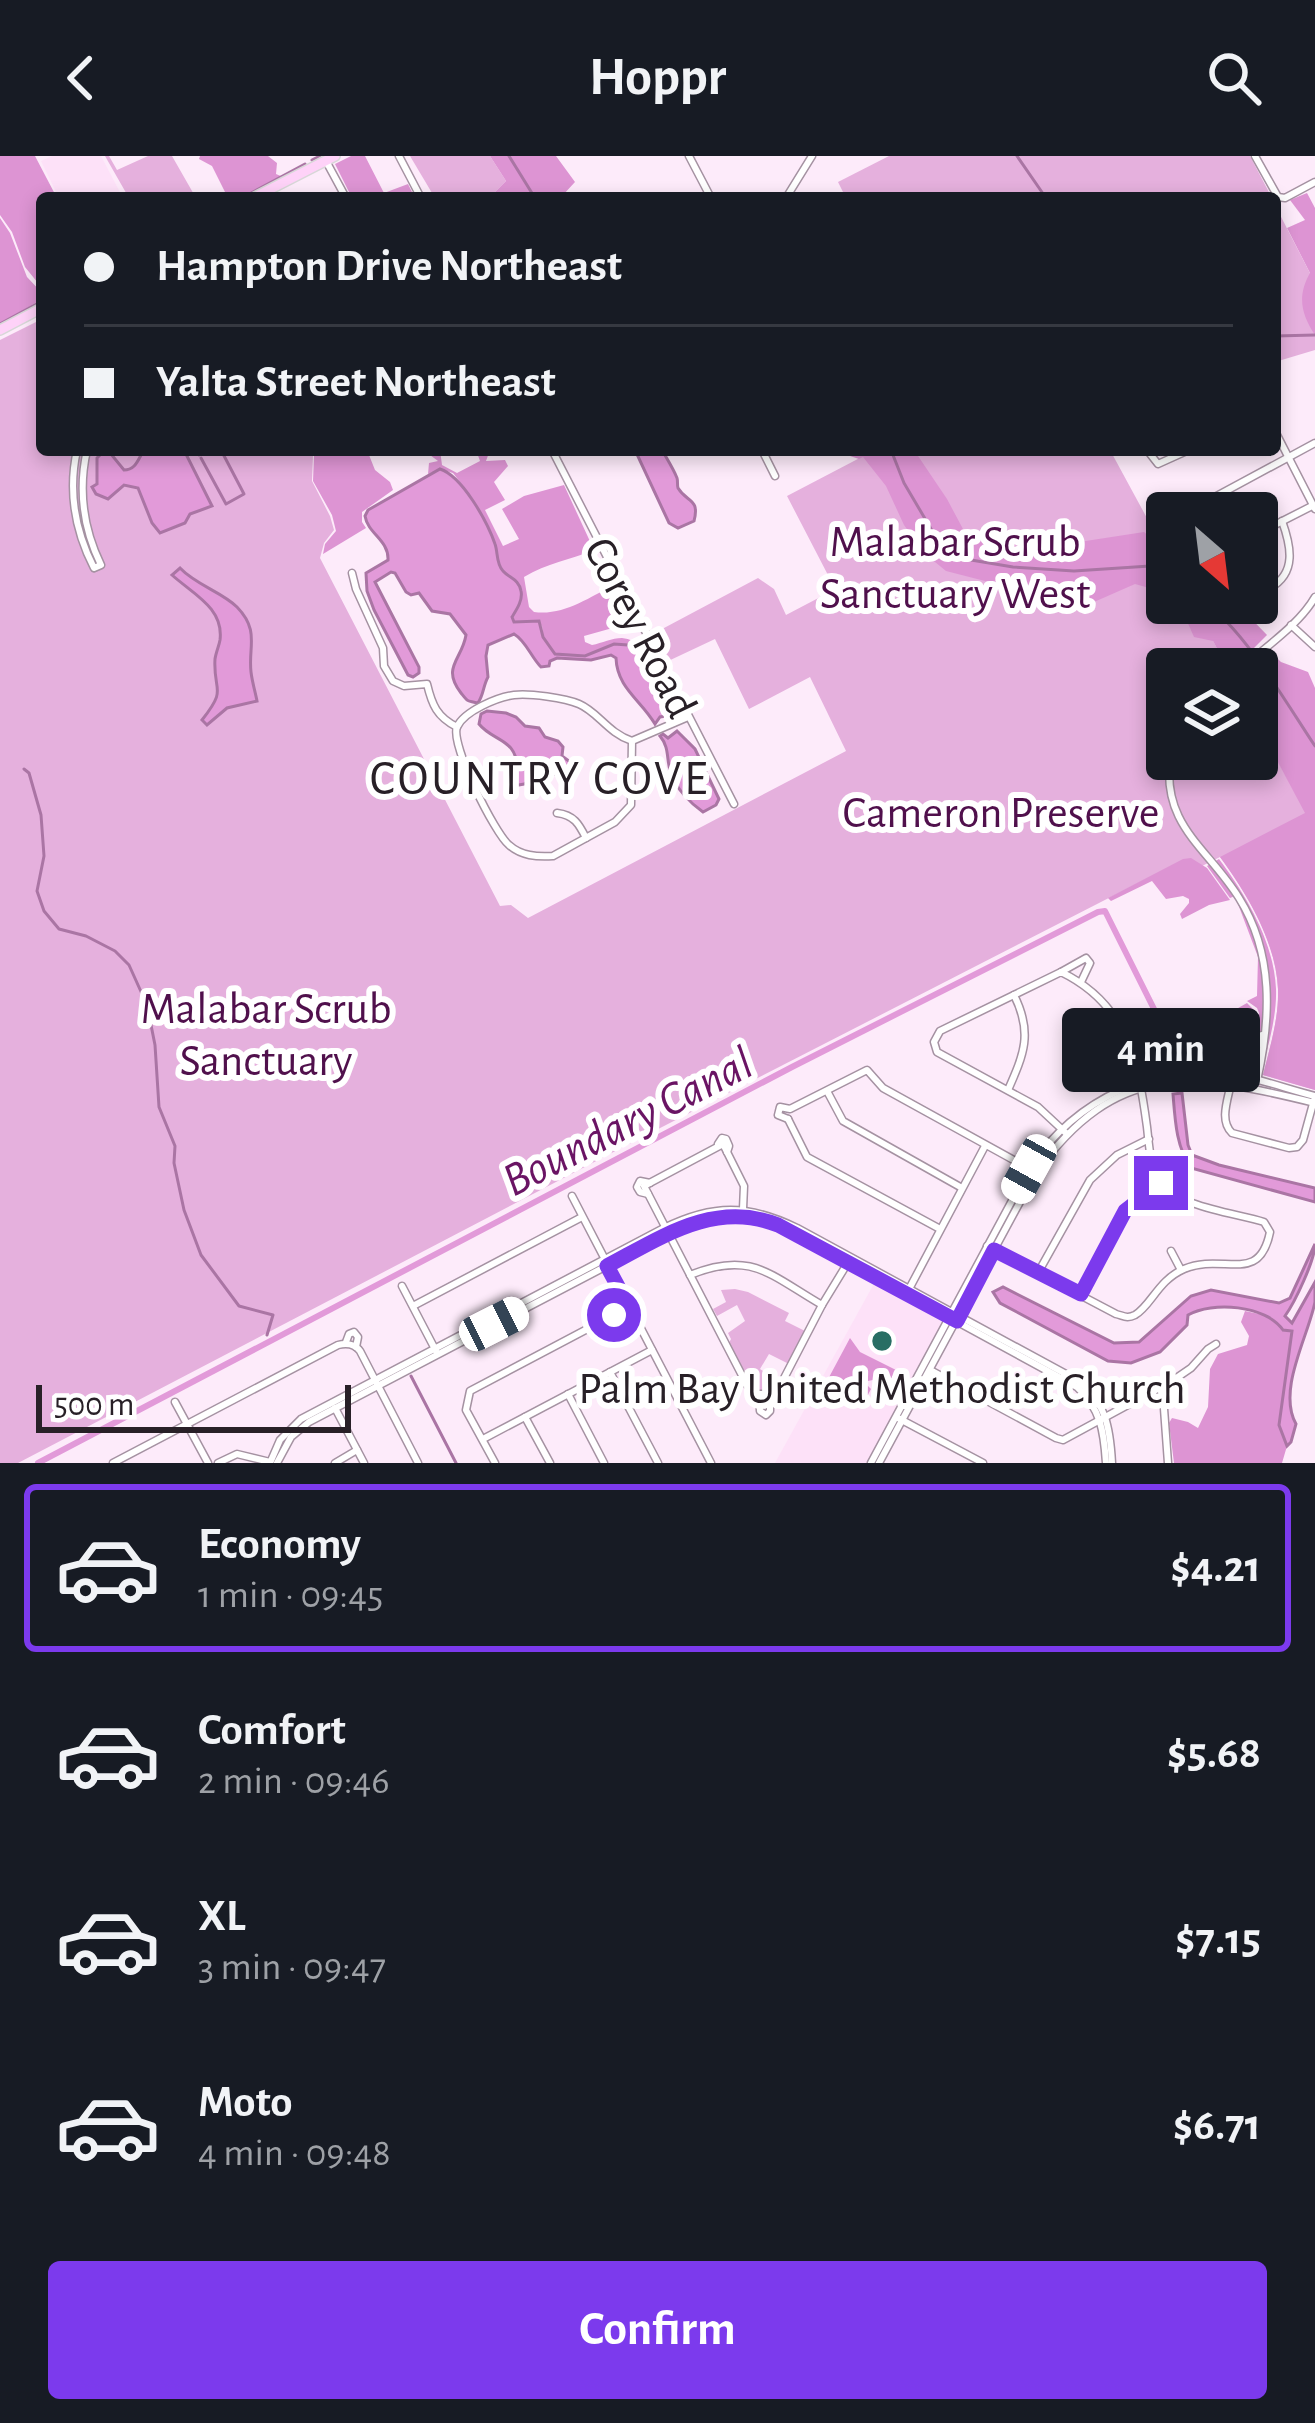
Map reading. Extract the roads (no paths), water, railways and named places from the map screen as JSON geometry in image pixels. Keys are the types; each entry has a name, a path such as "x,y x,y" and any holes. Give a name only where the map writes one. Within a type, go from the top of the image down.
{"main road":[{"path":"276,192 330,158"},
{"path":"0,330 36,311"}],"street":[{"path":"399,156 418,192"},
{"path":"689,156 708,192"},
{"path":"790,192 812,156"},
{"path":"1255,156 1276,192"},
{"path":"330,158 344,192"},
{"path":"1281,197 1315,182"},
{"path":"1278,523 1314,506 1281,443"},
{"path":"1225,492 1315,443"},
{"path":"81,456 77,528 98,567"},
{"name":"Corey Road","path":"554,456 734,804"},
{"path":"765,456 775,476"},
{"path":"1278,583 1291,559 1282,521"},
{"path":"352,573 393,680 404,686 427,684 432,705 457,728"},
{"path":"1264,648 1315,596"},
{"path":"1291,625 1315,647"},
{"path":"632,741 634,806 615,822 553,856 525,854 506,844 456,743 457,728 468,716 511,695 580,704 632,741 688,717"},
{"path":"1169,780 1179,821 1237,893 1259,939 1268,988 1267,1026 1253,1084"},
{"path":"557,813 578,822 586,838"},
{"path":"525,854 525,866"},
{"path":"1064,1131 1038,1107 937,1052 934,1042 940,1031 1086,958 1090,963 1081,982"},
{"path":"991,1248 1128,1317 1181,1270 1205,1263 1249,1265 1269,1241 1264,1222 1186,1201 1161,1183 1154,1168 1132,1047 1104,1000 1061,972"},
{"path":"1008,1090 1026,1036 1014,995"},
{"path":"1247,1077 1267,1026"},
{"path":"940,1229 807,1156 788,1119 790,1109 867,1070 883,1088 1033,1171"},
{"path":"874,1463 1033,1171 1064,1131 1099,1100 1179,1073 1247,1077 1253,1084"},
{"path":"1142,1084 1181,1081 1231,1083 1253,1084 1314,1100 1304,1140 1289,1148 1232,1133 1224,1121 1231,1083"},
{"path":"826,1090 843,1121 962,1188"},
{"path":"1039,1271 1090,1180 1118,1155 1149,1138"},
{"path":"908,1291 985,1146"},
{"path":"742,1213 744,1186 722,1148 644,1186 747,1385 758,1394 770,1394 781,1385 849,1259"},
{"path":"1081,1294 1125,1211 1161,1183"},
{"path":"572,1196 711,1463"},
{"path":"218,1463 237,1454 273,1463 276,1448 301,1419 666,1231 742,1213 768,1215 1077,1387 1104,1419 1109,1463"},
{"path":"413,1306 583,1217"},
{"path":"1172,1251 1181,1270"},
{"path":"690,1275 715,1265 746,1264 822,1304"},
{"path":"402,1286 436,1352"},
{"path":"495,1463 466,1410 470,1391 629,1307"},
{"path":"926,1368 1060,1440 1184,1374 1216,1344"},
{"path":"113,1463 351,1345 418,1463"},
{"path":"483,1439 652,1350"},
{"path":"610,1372 658,1463"},
{"path":"1160,1388 1168,1463"},
{"path":"568,1394 604,1463"},
{"path":"758,1394 760,1411 766,1415 770,1394"},
{"path":"175,1402 208,1463"},
{"path":"334,1405 364,1463"},
{"path":"525,1417 550,1463"},
{"path":"898,1418 983,1463"},
{"path":"335,1463 357,1450"}],"waterway":[{"path":"312,160 320,156"},
{"path":"509,156 531,192"},
{"path":"1017,156 1042,192"},
{"path":"253,192 305,164"},
{"path":"0,324 36,304"},
{"path":"1281,336 1315,335"},
{"path":"201,458 226,504 244,494 224,456"},
{"path":"893,456 947,556 1074,571 1146,566"},
{"path":"1228,624 1315,746"},
{"path":"24,769 41,815 44,856 37,891 44,911 59,929 86,936 115,951 129,965 147,1005 159,1107 175,1146 184,1210 201,1255 239,1306 273,1315 267,1335"},
{"name":"Boundary Canal","path":"38,1463 792,1067 1098,912 1105,911 1170,1041 1173,1060"},
{"path":"411,1376 456,1463"}],"place":[{"name":"Palm Bay United Methodist Church","path":"882,1341"}],"district":[{"name":"COUNTRY COVE","path":"540,777"}],"park label":[{"name":"Malabar Scrub Sanctuary West","path":"955,566"},
{"name":"Cameron Preserve","path":"1001,811"},
{"name":"Malabar Scrub Sanctuary","path":"266,1033"}]}
